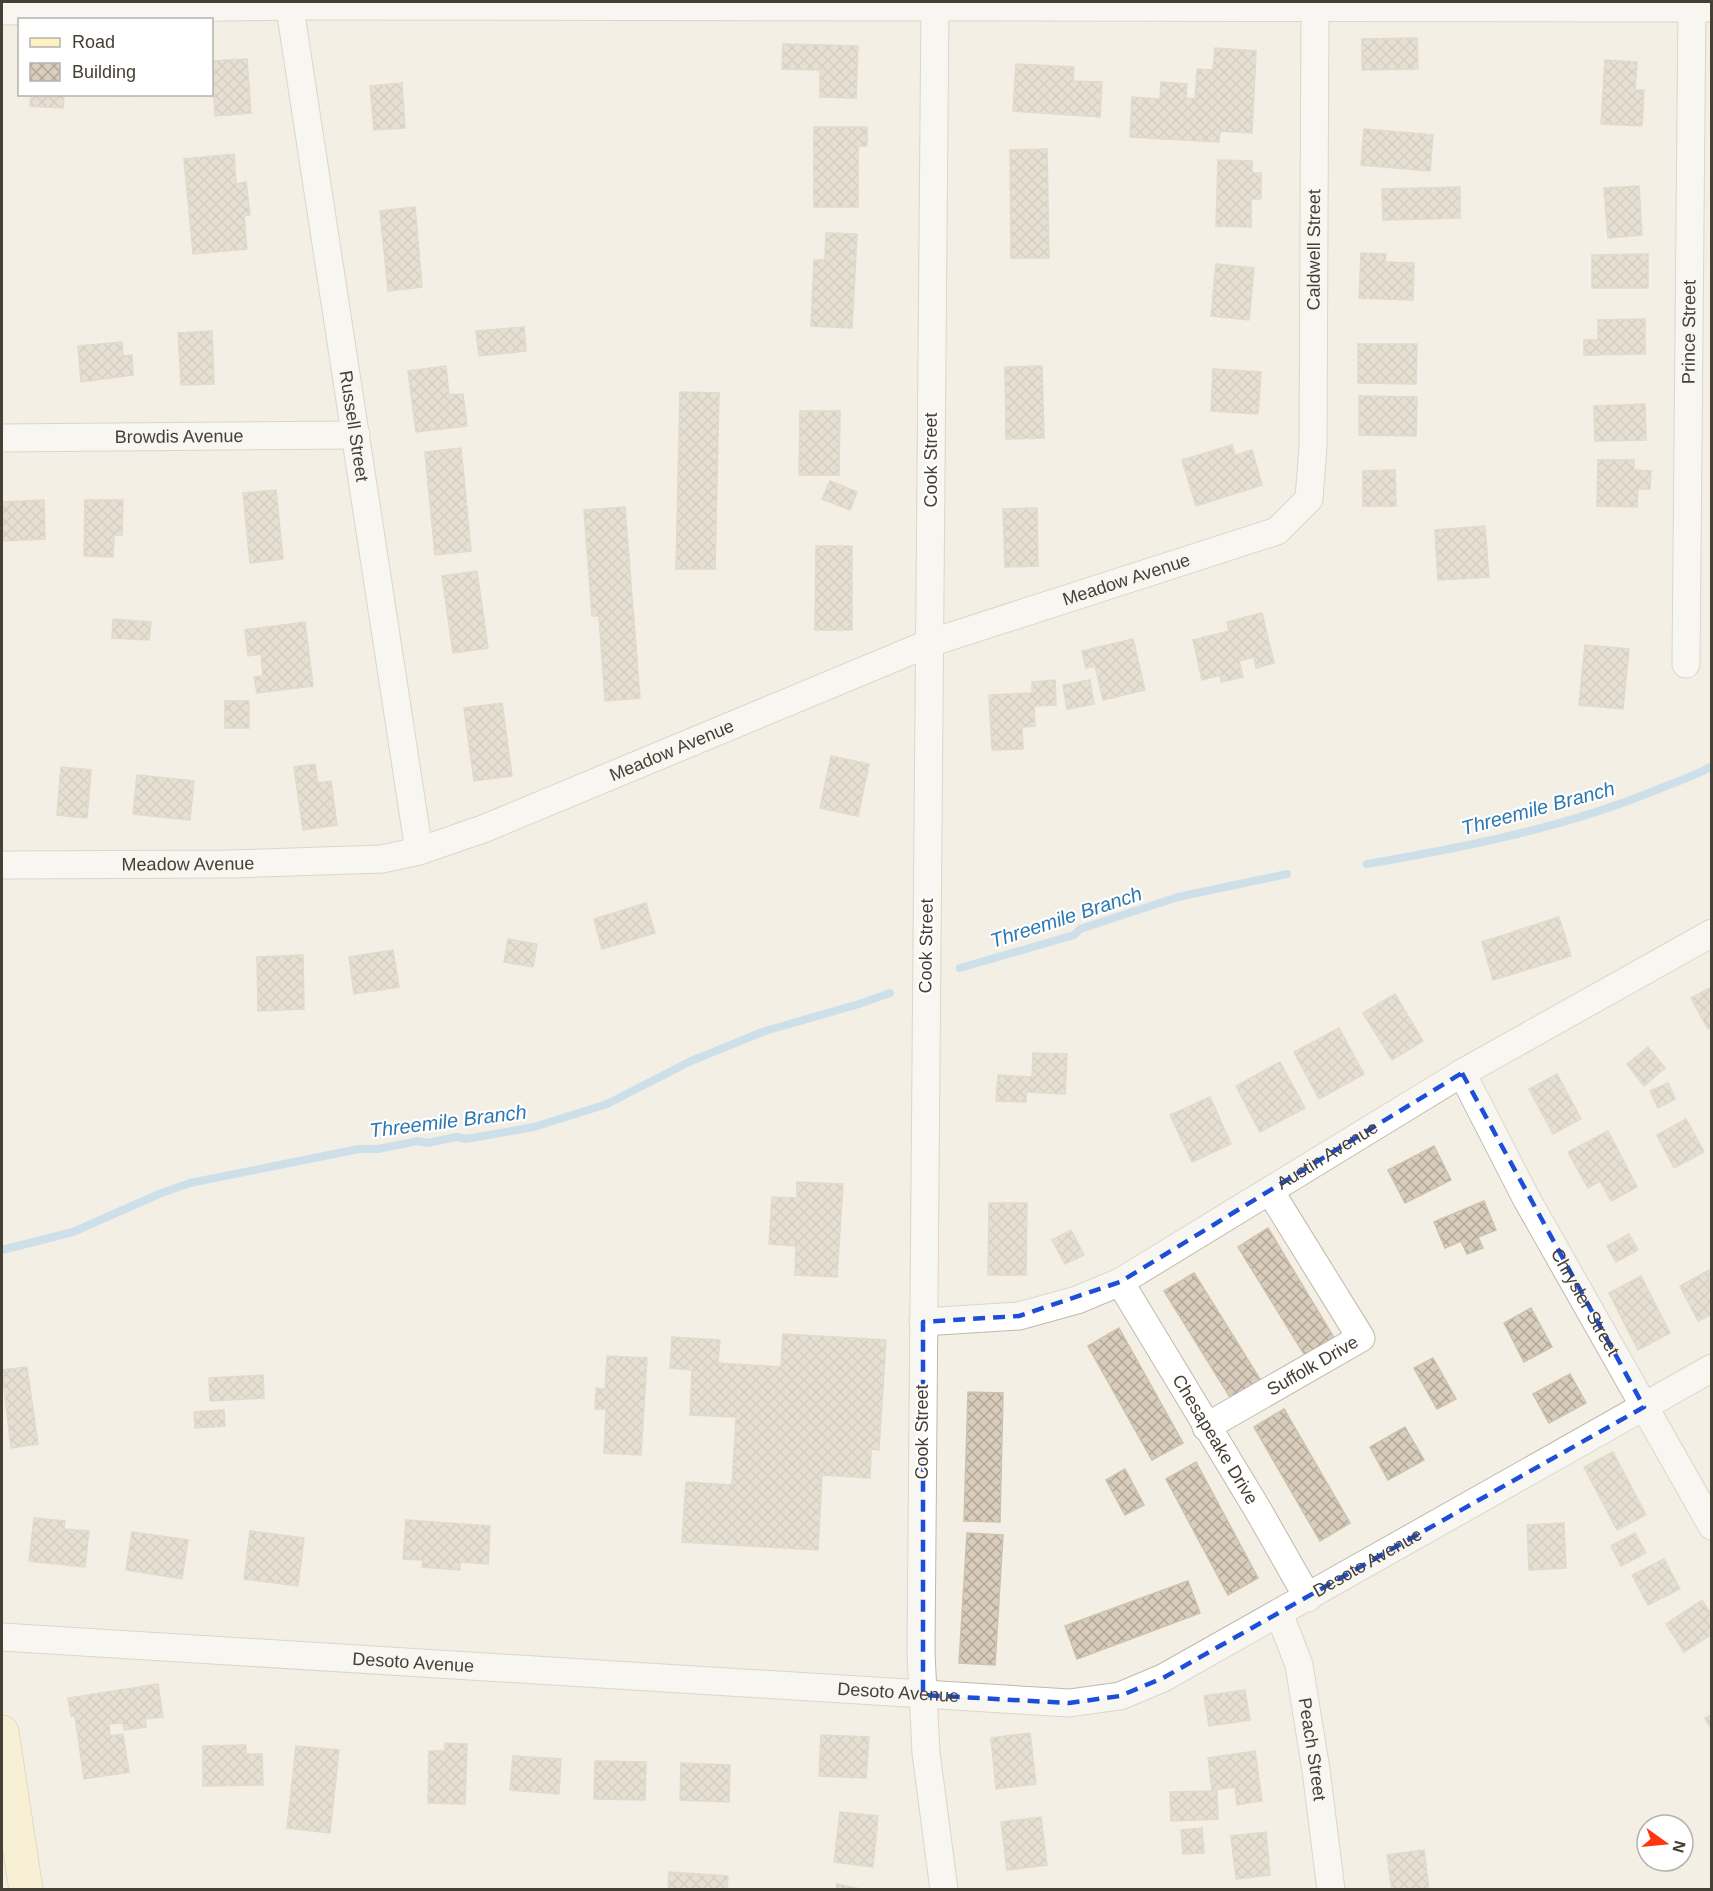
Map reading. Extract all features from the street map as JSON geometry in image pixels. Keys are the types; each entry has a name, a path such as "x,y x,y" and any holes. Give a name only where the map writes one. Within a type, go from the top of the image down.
{"main road":[{"path":"2,1732 26,1890"}],"street":[{"path":"2,11 290,4 1698,6"},
{"name":"Russell Street","path":"290,4 419,850"},
{"name":"Cook Street","path":"935,5 923,1322 923,1695 926,1753 944,1890"},
{"name":"Caldwell Street","path":"1309,500 1313,435 1315,5"},
{"name":"Prince Street","path":"1686,664 1698,6"},
{"name":"Browdis Avenue","path":"2,438 356,435"},
{"name":"Meadow Avenue","path":"2,865 230,864 382,860 419,850 483,828 930,643 1277,531 1309,500"},
{"name":"Austin Avenue","path":"923,1322 1019,1316 1077,1300 1120,1282 1462,1073 1712,933"},
{"name":"Chrysler Street","path":"1462,1073 1526,1198 1712,1526"},
{"name":"Suffolk Drive","path":"1206,1427 1361,1338 1270,1191"},
{"name":"Chesapeake Drive","path":"1120,1282 1258,1510 1308,1598"},
{"name":"Desoto Avenue","path":"2,1637 1070,1703 1120,1696 1163,1678 1308,1598 1712,1368"},
{"name":"Peach Street","path":"1279,1613 1299,1665 1316,1770 1331,1890"}],"highlighted area":[{"path":"1462,1073 1644,1407 1163,1678 1120,1696 1069,1703 923,1695 923,1322 1019,1316 1120,1282"}],"building":[{"path":"1417,38 1418,69 1362,70 1362,39"},
{"path":"783,44 858,46 856,98 820,97 820,70 782,69"},
{"path":"1215,48 1256,51 1252,133 1220,131 1219,142 1130,137 1132,97 1160,99 1161,82 1187,84 1186,98 1195,99 1197,69 1213,70"},
{"path":"247,59 251,113 215,116 213,61"},
{"path":"1605,60 1637,62 1635,90 1644,90 1642,126 1601,124"},
{"path":"1016,64 1074,67 1073,81 1102,82 1100,117 1013,111"},
{"path":"402,83 405,128 374,130 370,86"},
{"path":"31,96 64,96 63,108 30,106"},
{"path":"814,127 867,127 867,146 858,146 858,207 814,207"},
{"path":"1364,129 1433,135 1430,171 1361,165"},
{"path":"1047,149 1049,258 1011,258 1010,150"},
{"path":"234,154 236,184 246,182 250,215 244,216 247,249 193,254 184,159"},
{"path":"1218,160 1252,161 1252,173 1261,173 1261,199 1251,199 1251,227 1216,226"},
{"path":"1639,186 1642,235 1608,238 1604,188"},
{"path":"1460,187 1460,218 1383,220 1382,189"},
{"path":"415,207 422,287 388,291 380,211"},
{"path":"826,233 857,234 852,328 811,326 814,260 825,260"},
{"path":"1361,253 1386,254 1385,262 1414,263 1413,300 1359,298"},
{"path":"1648,254 1648,288 1592,288 1592,255"},
{"path":"1216,264 1254,268 1249,320 1211,316"},
{"path":"1645,319 1645,354 1584,355 1584,340 1598,340 1598,320"},
{"path":"524,327 526,351 479,356 476,331"},
{"path":"212,331 214,384 181,385 178,333"},
{"path":"122,342 123,356 132,355 133,375 81,382 78,346"},
{"path":"1358,344 1417,344 1416,384 1358,383"},
{"path":"446,366 449,395 463,394 467,426 416,432 408,371"},
{"path":"1042,366 1044,438 1006,439 1005,367"},
{"path":"1213,369 1261,372 1258,414 1211,411"},
{"path":"680,392 719,393 715,569 676,569"},
{"path":"1359,396 1417,397 1416,436 1359,435"},
{"path":"1645,404 1646,440 1595,441 1594,406"},
{"path":"800,411 840,411 839,475 799,475"},
{"path":"1232,445 1235,455 1252,450 1262,485 1196,506 1182,460"},
{"path":"461,448 471,551 435,555 425,452"},
{"path":"1598,460 1634,460 1634,470 1651,471 1650,489 1638,489 1637,507 1597,506"},
{"path":"1395,470 1396,506 1363,506 1363,471"},
{"path":"830,481 857,492 850,510 822,499"},
{"path":"276,490 283,559 250,563 243,493"},
{"path":"44,500 45,539 2,541 2,502"},
{"path":"85,500 123,500 122,535 114,535 113,557 84,556"},
{"path":"625,507 640,698 605,701 599,616 592,616 584,510"},
{"path":"1037,508 1038,566 1005,567 1003,509"},
{"path":"1485,526 1489,577 1438,580 1435,530"},
{"path":"816,546 852,546 852,630 815,630"},
{"path":"477,571 488,648 453,653 442,576"},
{"path":"1262,613 1274,663 1256,668 1254,657 1239,661 1243,677 1221,682 1220,675 1202,680 1193,640 1229,631 1227,622"},
{"path":"113,619 151,622 149,640 112,638"},
{"path":"305,622 313,686 257,693 254,677 263,676 261,654 248,656 245,630"},
{"path":"1133,639 1145,690 1103,700 1095,666 1086,668 1082,651"},
{"path":"1585,645 1629,649 1623,709 1579,705"},
{"path":"1055,680 1056,705 1034,706 1035,726 1022,727 1023,749 992,750 989,695 1032,693 1032,682"},
{"path":"1090,680 1094,704 1067,709 1063,685"},
{"path":"225,701 249,701 249,728 225,728"},
{"path":"502,703 512,776 474,781 464,708"},
{"path":"831,756 869,764 858,816 820,808"},
{"path":"315,764 318,783 331,781 337,825 303,830 294,767"},
{"path":"61,767 91,770 87,818 57,815"},
{"path":"137,775 194,781 190,820 133,814"},
{"path":"646,903 655,933 602,949 594,919"},
{"path":"1559,917 1571,956 1493,980 1482,942"},
{"path":"508,939 537,944 533,967 504,962"},
{"path":"393,950 399,987 354,994 349,957"},
{"path":"303,955 304,1009 258,1011 257,957"},
{"path":"1712,987 1712,1027 1708,1029 1691,998"},
{"path":"1395,994 1423,1041 1392,1060 1363,1013"},
{"path":"1339,1028 1364,1074 1319,1099 1294,1052"},
{"path":"1648,1047 1665,1068 1644,1086 1627,1064"},
{"path":"1033,1053 1067,1054 1065,1094 1026,1092 1026,1102 996,1101 998,1075 1032,1077"},
{"path":"1280,1062 1305,1108 1260,1132 1236,1086"},
{"path":"1557,1074 1581,1119 1553,1134 1529,1089"},
{"path":"1668,1083 1675,1099 1658,1108 1650,1091"},
{"path":"1210,1097 1231,1144 1192,1162 1170,1115"},
{"path":"1686,1119 1704,1152 1674,1168 1657,1135"},
{"path":"1608,1131 1637,1187 1611,1201 1600,1181 1588,1188 1568,1152"},
{"path":"1434,1146 1451,1180 1405,1203 1388,1170"},
{"path":"797,1182 843,1184 837,1277 795,1275 796,1246 769,1244 772,1197 797,1198"},
{"path":"1484,1201 1496,1230 1478,1237 1483,1248 1467,1254 1461,1241 1445,1248 1434,1222"},
{"path":"989,1203 1027,1203 1026,1275 988,1275"},
{"path":"1268,1228 1336,1341 1307,1359 1238,1247"},
{"path":"1071,1230 1084,1255 1065,1264 1052,1240"},
{"path":"1629,1234 1638,1250 1616,1262 1607,1246"},
{"path":"1709,1270 1712,1314 1698,1321 1680,1286"},
{"path":"1194,1273 1263,1384 1233,1402 1164,1291"},
{"path":"1641,1276 1670,1333 1638,1350 1609,1293"},
{"path":"1531,1308 1552,1347 1524,1362 1504,1323"},
{"path":"1119,1328 1183,1443 1152,1460 1088,1346"},
{"path":"783,1334 886,1340 879,1450 871,1449 870,1478 822,1475 818,1550 682,1542 686,1482 732,1485 736,1417 690,1415 692,1370 670,1368 672,1337 720,1340 718,1363 781,1367"},
{"path":"607,1356 647,1358 641,1455 604,1453 606,1409 595,1409 596,1388 605,1389"},
{"path":"1433,1358 1456,1399 1437,1409 1414,1368"},
{"path":"27,1367 38,1444 11,1448 2,1370"},
{"path":"1570,1374 1586,1403 1549,1423 1533,1394"},
{"path":"263,1375 264,1398 210,1401 209,1378"},
{"path":"968,1392 1003,1393 1000,1522 964,1521"},
{"path":"1284,1409 1350,1523 1320,1541 1254,1427"},
{"path":"224,1410 225,1426 195,1428 194,1412"},
{"path":"1405,1427 1424,1460 1388,1480 1370,1447"},
{"path":"1613,1452 1646,1515 1617,1530 1584,1467"},
{"path":"1196,1462 1258,1578 1228,1595 1166,1479"},
{"path":"1125,1469 1144,1505 1125,1515 1106,1480"},
{"path":"34,1518 65,1521 64,1529 89,1531 85,1567 29,1561"},
{"path":"406,1520 490,1526 488,1564 460,1562 460,1570 422,1567 423,1560 403,1559"},
{"path":"1564,1523 1566,1568 1529,1570 1527,1525"},
{"path":"250,1531 304,1538 298,1586 244,1579"},
{"path":"132,1532 188,1540 182,1579 126,1570"},
{"path":"967,1533 1003,1535 995,1665 959,1663"},
{"path":"1635,1533 1646,1553 1621,1566 1611,1546"},
{"path":"1664,1559 1680,1589 1648,1605 1632,1575"},
{"path":"1188,1581 1200,1613 1077,1659 1065,1626"},
{"path":"1702,1600 1712,1616 1712,1634 1684,1652 1666,1624"},
{"path":"158,1684 163,1717 145,1719 146,1727 124,1730 123,1723 109,1724 110,1736 123,1734 129,1772 84,1779 75,1716 71,1716 68,1698"},
{"path":"1245,1690 1250,1720 1209,1726 1204,1696"},
{"path":"1712,1715 1712,1731 1705,1718"},
{"path":"1030,1733 1036,1784 996,1789 991,1738"},
{"path":"821,1735 869,1737 866,1778 819,1776"},
{"path":"445,1743 467,1744 465,1804 428,1803 429,1751 445,1751"},
{"path":"246,1745 246,1754 262,1754 263,1785 203,1786 203,1746"},
{"path":"296,1746 339,1750 330,1833 287,1828"},
{"path":"1255,1751 1262,1801 1237,1805 1235,1787 1212,1790 1208,1758"},
{"path":"513,1756 561,1759 559,1794 510,1790"},
{"path":"595,1761 646,1762 645,1800 594,1799"},
{"path":"681,1763 730,1765 729,1802 680,1800"},
{"path":"1217,1791 1218,1819 1171,1821 1170,1792"},
{"path":"840,1812 878,1816 873,1867 834,1862"},
{"path":"1041,1817 1047,1865 1007,1870 1001,1822"},
{"path":"1202,1828 1204,1853 1183,1854 1181,1830"},
{"path":"1266,1832 1270,1875 1236,1879 1231,1836"},
{"path":"1424,1850 1429,1890 1392,1890 1387,1855"},
{"path":"669,1872 728,1876 727,1890 668,1890"},
{"path":"837,1884 861,1889 861,1890 836,1890"}],"waterway":[{"name":"Threemile Branch","path":"1367,864 1479,843 1553,825 1626,802 1693,776 1712,766"},
{"name":"Threemile Branch","path":"960,968 1074,935 1080,929 1178,897 1287,874"},
{"name":"Threemile Branch","path":"2,1250 73,1232 159,1194 190,1183 359,1149 378,1149 418,1141 427,1143 457,1137 466,1139 534,1127 607,1104 691,1061 765,1031 890,993"}]}
